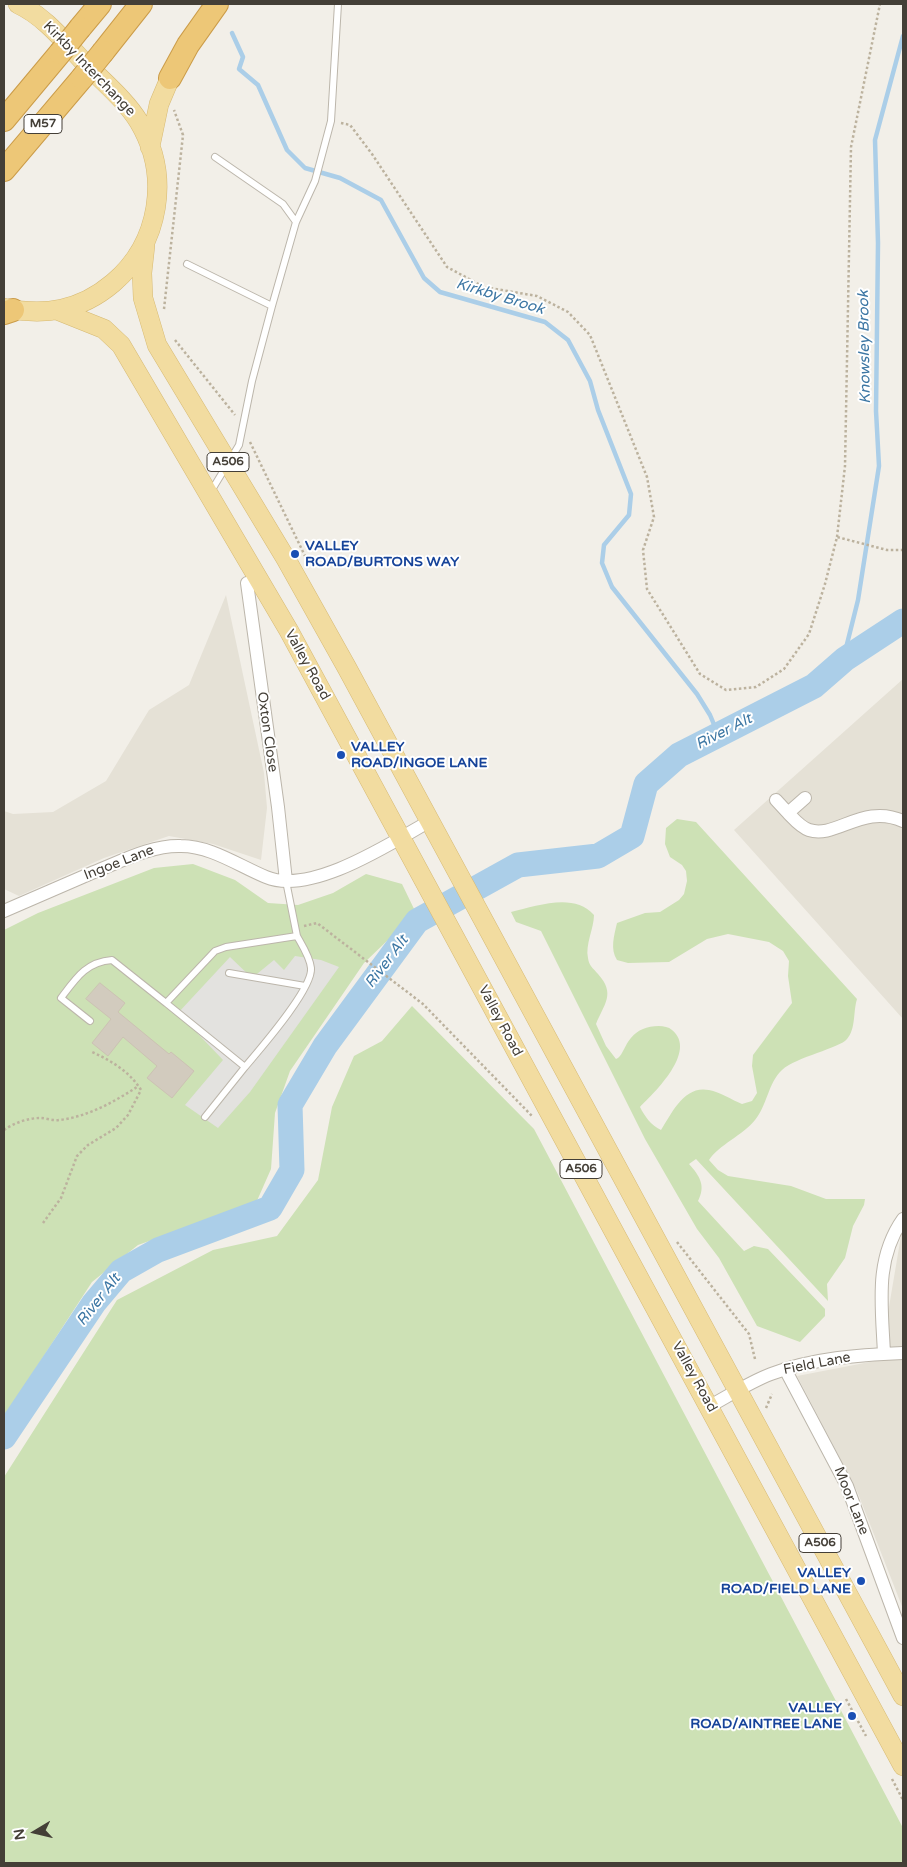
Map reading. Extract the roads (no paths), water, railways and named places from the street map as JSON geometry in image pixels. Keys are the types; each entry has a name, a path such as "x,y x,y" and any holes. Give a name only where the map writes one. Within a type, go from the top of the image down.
{"highway":[{"name":"M57","path":"4,120 100,4"},
{"name":"M57","path":"4,170 82,78 141,4"},
{"path":"170,78 188,45 216,4"}],"main road":[{"name":"Kirkby Interchange","path":"7,310 32,313 59,311 80,305 102,292 126,272 145,246 154,222 157,200 157,178 150,147 139,122 121,100 46,22 18,4"},
{"path":"150,147 159,104 170,78"},
{"name":"A506","path":"145,246 142,273 143,298 157,345 228,462 347,668 903,1696"},
{"name":"Valley Road","path":"59,311 104,329 121,345 210,493 289,631 710,1406 903,1766"}],"street":[{"name":"Oxton Close","path":"246,582 278,807 286,881"},
{"path":"788,813 805,798"},
{"path":"776,800 802,827 816,832 868,816 887,816 903,821"},
{"name":"Ingoe Lane","path":"4,911 132,856 161,847 182,846 216,854 268,878 286,881 310,880 338,870 430,821"},
{"path":"884,1354 883,1262 891,1240 903,1219"},
{"name":"Field Lane","path":"710,1406 738,1390 785,1369 825,1360 903,1353"},
{"name":"Moor Lane","path":"785,1369 847,1486 903,1638"}],"lane":[{"path":"210,493 239,445 252,381 272,306 296,222 315,181 331,121 338,4"},
{"path":"215,157 283,204 296,222"},
{"path":"187,264 272,306"},
{"path":"205,1117 246,1067 306,986 311,968 297,936 286,881"},
{"path":"166,1003 215,951 297,936"},
{"path":"90,1021 61,998 80,972 90,965 112,960 246,1067"},
{"path":"229,973 306,986"}],"waterway":[{"name":"Kirkby Brook","path":"232,33 243,57 239,69 258,85 287,150 305,168 340,178 381,200 424,278 440,292 545,322 568,340 590,381 598,410 631,494 629,515 604,545 602,563 612,587 697,694 710,715 718,734"},
{"name":"Knowsley Brook","path":"845,659 858,600 879,466 876,411 878,243 875,140 903,36"},
{"name":"River Alt","path":"4,1437 94,1303 121,1271 158,1250 270,1208 292,1170 290,1105 325,1046 417,921 518,865 598,856 632,836 646,784 679,755 814,686 845,659 903,621"}],"place":[{"name":"VALLEY ROAD/BURTONS WAY","path":"295,554"},
{"name":"VALLEY ROAD/INGOE LANE","path":"341,755"},
{"name":"VALLEY ROAD/FIELD LANE","path":"861,1581"},
{"name":"VALLEY ROAD/AINTREE LANE","path":"852,1716"}]}
